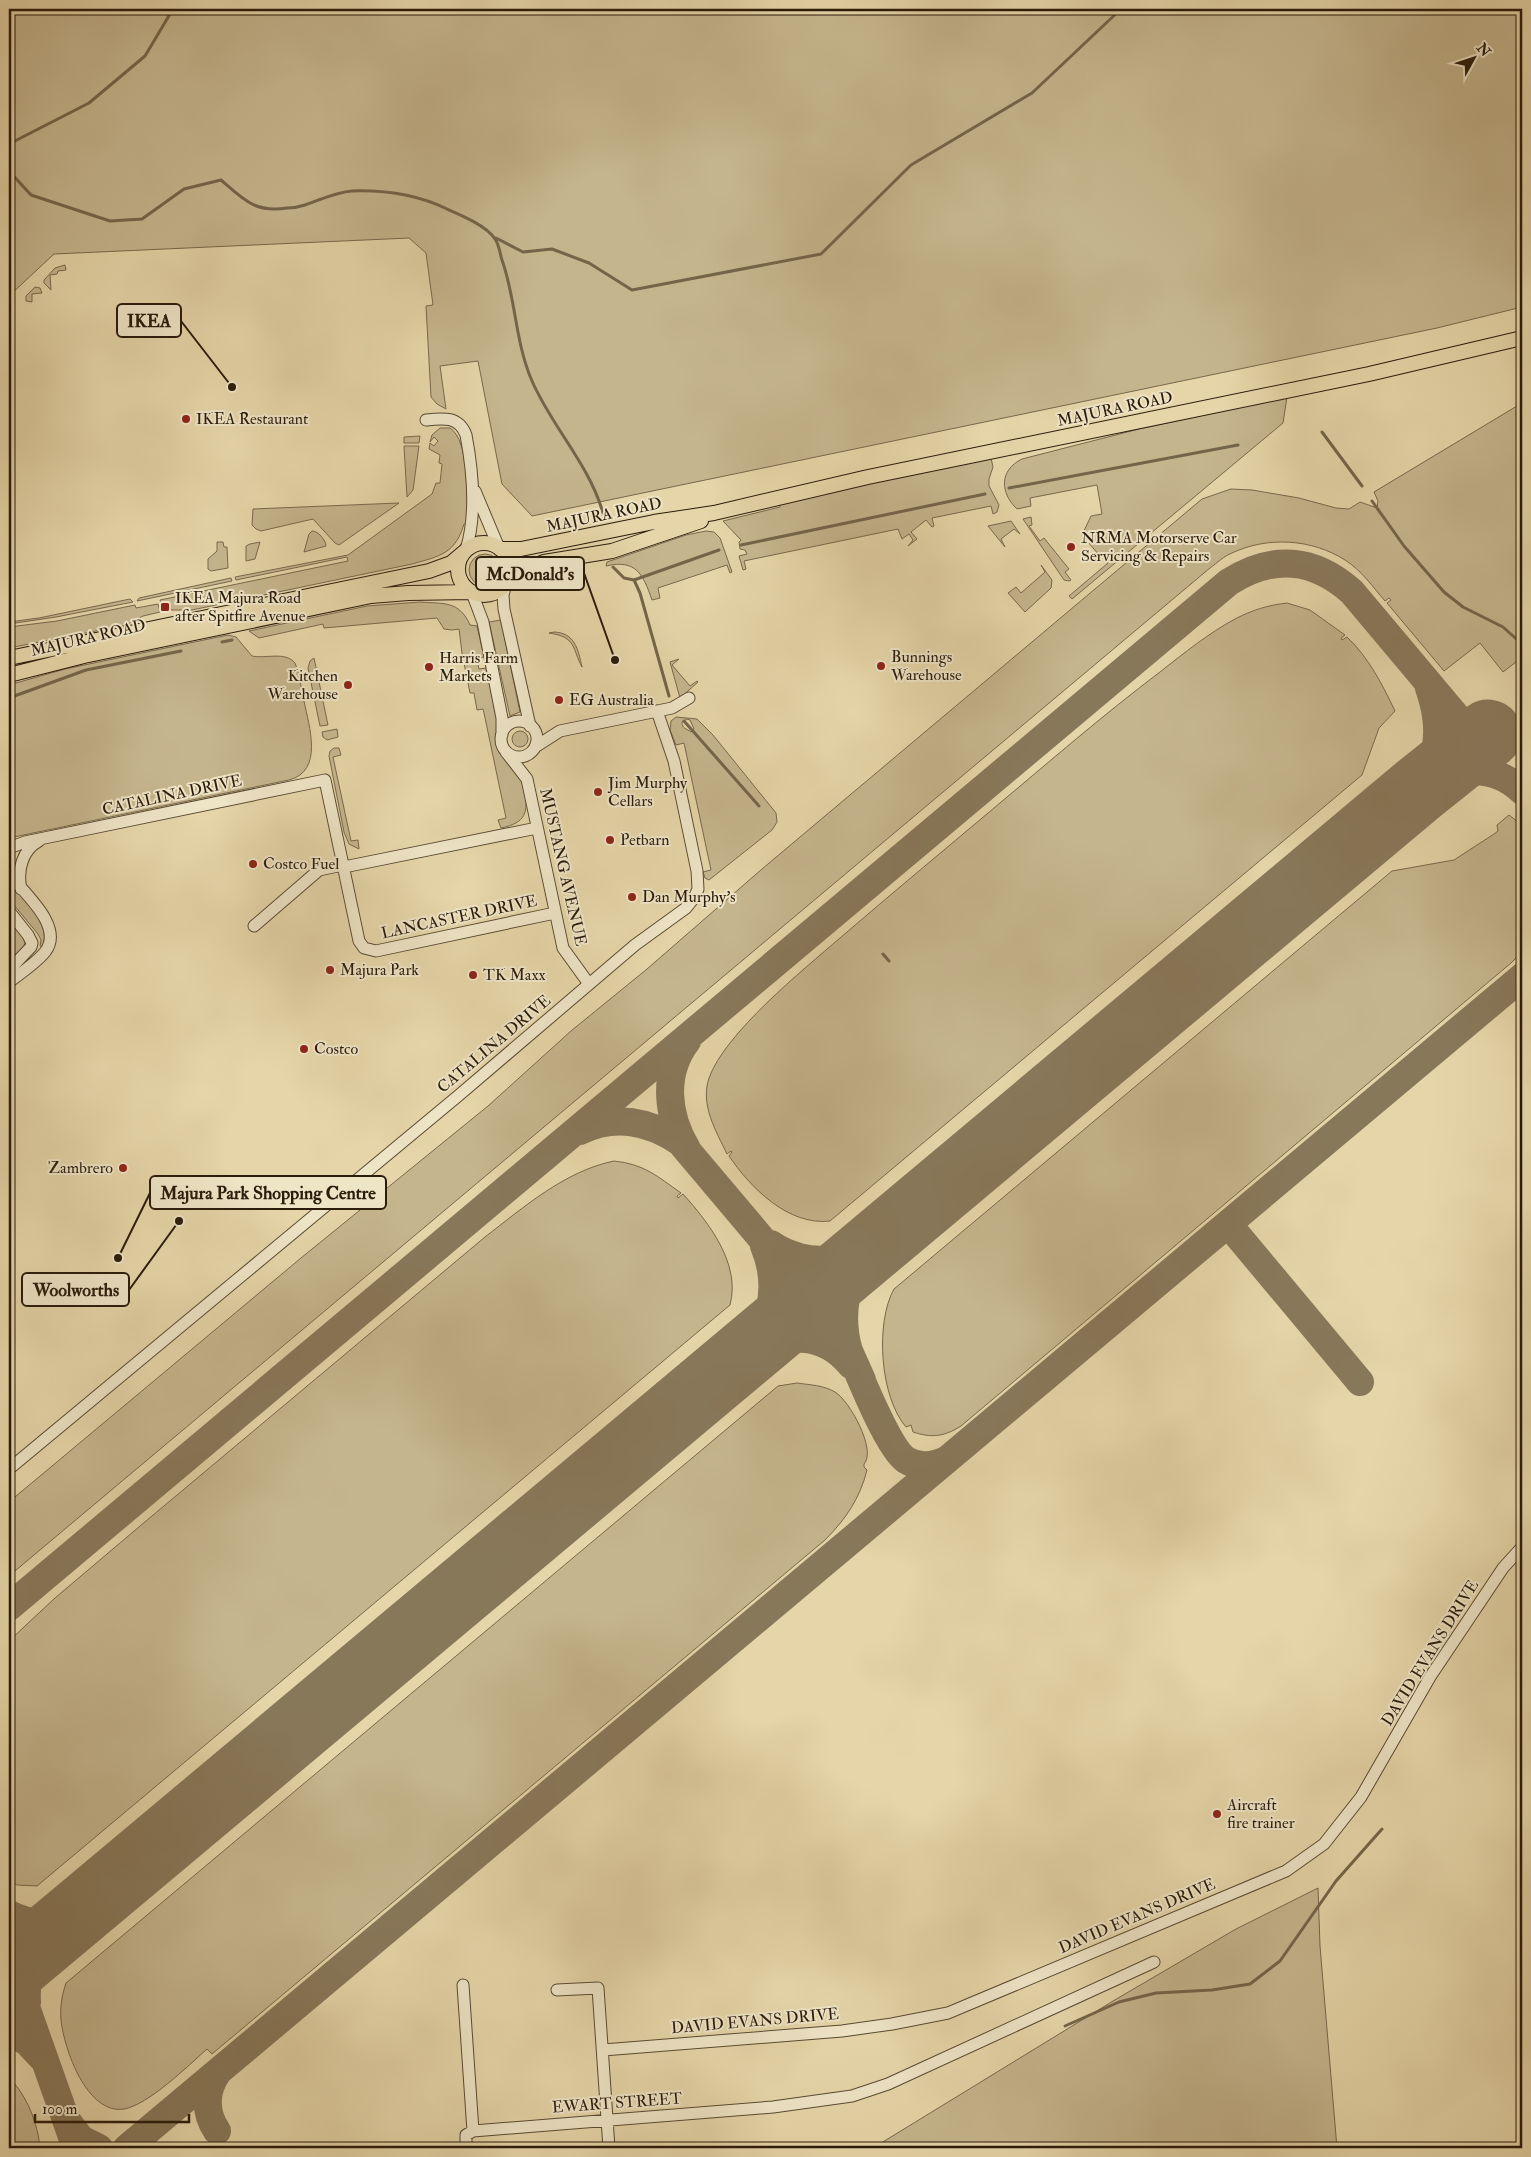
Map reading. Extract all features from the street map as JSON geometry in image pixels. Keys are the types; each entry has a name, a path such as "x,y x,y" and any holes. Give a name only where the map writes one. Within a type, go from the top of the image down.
{"main road":[{"name":"MAJURA ROAD","path":"500,548 521,550 654,522 714,513 868,477 1369,374 1522,338"},
{"name":"MAJURA ROAD","path":"507,582 517,573 544,562 621,548 657,534 698,522 714,513"},
{"path":"480,543 492,544 500,548 510,563 507,582 493,594 482,596 472,592 462,582 458,574 460,560 465,551 480,543"},
{"name":"MAJURA ROAD","path":"9,658 429,571 451,563 465,551"},
{"name":"MAJURA ROAD","path":"9,675 84,656 371,596 408,593 472,592"}],"street":[{"path":"426,420 446,418 455,421 463,428 467,440 472,483 472,526 465,551"},
{"path":"472,483 500,548"},
{"path":"507,582 504,609 530,726 536,737 534,748"},
{"path":"472,592 483,622 502,718 502,746 506,752 513,756 521,757 528,755 534,748 560,731"},
{"path":"502,735 506,727 513,723 523,722 530,726 560,731 657,711 675,706 688,698"},
{"name":"CATALINA DRIVE","path":"9,1469 458,1096 635,945 686,908 698,890 696,865 677,772 657,711"},
{"name":"MUSTANG AVENUE","path":"534,748 527,779 564,951 590,984"},
{"name":"MUSTANG AVENUE","path":"506,752 527,779"},
{"name":"CATALINA DRIVE","path":"9,842 44,839 325,780"},
{"name":"LANCASTER DRIVE","path":"325,780 360,944 370,951 555,913"},
{"path":"254,926 319,870 537,828"},
{"path":"21,889 20,874 24,857 33,845 44,839"},
{"name":"CATALINA DRIVE","path":"9,848 25,842"},
{"path":"9,874 46,918 51,932 51,938 43,954 9,982"},
{"path":"9,911 30,936 32,943 31,947 9,970"},
{"name":"DAVID EVANS DRIVE","path":"602,2050 842,2031 892,2024 948,2012 1286,1871 1324,1844 1361,1797 1430,1677 1502,1568 1522,1547"},
{"name":"EWART STREET","path":"472,2131 765,2107 852,2096 888,2084 1154,1962"},
{"path":"463,1985 472,2131 466,2135 466,2148"},
{"path":"557,1990 598,1988 609,2148"}],"shaded area":[{"path":"9,9 1522,9 1522,307 1437,328 532,516 502,484 478,361 440,366 446,409 437,404 431,397 426,306 433,305 426,253 409,238 54,254 9,296"},
{"path":"65,265 66,270 50,275 51,290 44,283 44,280 55,268"},
{"path":"35,287 40,288 42,293 32,294 32,302 26,301 26,296"},
{"path":"1287,397 1283,423 1072,599 1069,596 1108,563 1082,535 1091,516 1102,514 1097,485 1030,498 1031,506 1017,509 1007,496 1005,489 1006,475 1014,464 1022,459 1139,429"},
{"path":"1522,403 1522,669 1516,662 1503,672 1480,643 1444,671 1387,603 1391,600 1389,598 1385,601 1351,564 1332,553 1304,544 1275,542 1246,548 1226,556 9,1576 9,1502 301,1258 488,1106 571,1031 647,969 762,869 1202,499 1231,489 1252,490 1299,498 1336,508 1349,509 1360,502 1377,508 1378,501 1374,492"},
{"path":"440,428 450,428 461,445 467,487 468,524 464,524 456,542 445,552 431,559 412,564 192,610 171,610 170,604 162,606 160,600 348,561 347,557 236,580 235,577 348,555 432,494 436,483 440,483 442,464 439,463 440,455 429,449 430,443 434,446 438,441 434,437 430,442 432,435"},
{"path":"420,436 419,443 404,443 404,437"},
{"path":"404,446 419,446 413,490 407,497"},
{"path":"991,458 993,467 989,486 999,505 997,512 993,514 991,506 932,518 934,526 932,527 926,520 911,532 917,539 908,546 913,540 909,534 902,539 898,529 744,561 746,569 743,570 739,556 747,554 745,550 740,549 739,542 741,540 723,521 780,507 779,502"},
{"path":"399,503 339,545 313,519 261,531 252,525 253,509"},
{"path":"1031,517 1032,525 1029,526 1040,541 1044,538 1069,569 1065,572 1071,580 1064,580 1023,519"},
{"path":"1011,521 1020,534 1014,529 1001,539 1005,547 988,526"},
{"path":"312,531 317,532 321,536 326,546 304,552 309,534"},
{"path":"706,531 714,532 720,538 732,572 730,573 727,565 658,588 660,598 652,600 645,583 637,571 625,565 606,566 607,562 686,535"},
{"path":"217,542 223,542 224,547 227,547 228,568 211,571 208,569 208,559 217,551"},
{"path":"260,542 255,559 246,561 246,546"},
{"path":"485,554 491,555 496,559 500,564 500,576 496,581 491,585 485,586 479,585 474,581 470,576 469,570 470,564 474,559 479,555"},
{"path":"1041,565 1052,580 1051,588 1025,612 1008,593 1016,587 1021,593 1045,572"},
{"path":"231,578 232,581 137,601 139,598"},
{"path":"130,599 133,602 9,624 9,622 39,618"},
{"path":"420,602 449,605 461,611 470,625 477,626 484,657 463,661 459,629 444,629 437,618 324,628 323,624 259,638 249,631 367,606"},
{"path":"1287,603 1310,610 1345,635 1341,638 1342,640 1347,637 1355,645 1380,681 1395,711 1379,728 1362,775 830,1221 814,1221 799,1217 785,1211 759,1192 729,1156 732,1152 727,1154 710,1117 706,1098 709,1078 718,1060 748,1022 787,984 859,922 1139,688 1225,625 1254,611"},
{"path":"158,604 160,612 143,616 126,625 9,648 9,627 57,621 135,605 136,608"},
{"path":"501,620 520,712 510,716 489,622"},
{"path":"554,632 567,635 571,639 577,648 582,667 575,649 569,641 565,637 549,633"},
{"path":"228,635 236,637 252,656 281,656 291,659 295,663 309,723 312,746 307,767 300,775 289,780 9,838 9,685 65,669"},
{"path":"314,658 328,725 320,726 308,668 310,661"},
{"path":"679,659 672,665 690,686 698,682 680,698 670,662"},
{"path":"477,660 479,669 486,668 495,704 498,718 496,744 500,753 518,770 526,804 526,810 521,820 501,828 498,820 506,818 484,713 483,709 477,710 474,693 470,693 464,663"},
{"path":"676,717 697,719 713,735 776,813 777,822 772,830 709,880 705,878 703,872 711,870 684,743 676,745 670,730 671,721","holes":["687,719 690,720 694,729 691,732 682,724"]},
{"path":"337,729 338,737 327,740 323,737 322,732"},
{"path":"520,731 526,733 528,739 526,745 520,747 514,745 512,739 514,733"},
{"path":"334,748 339,748 341,755 333,757 351,841 358,840 359,849 349,844 344,832 329,756 330,751"},
{"path":"1509,815 1522,825 1522,952 961,1426 949,1432 932,1436 913,1432 911,1425 906,1427 897,1414 890,1398 883,1360 884,1321 888,1303 894,1289 1392,871 1454,860 1498,831 1497,825"},
{"path":"9,881 40,919 44,937 43,947 40,946 41,940 38,934 9,899"},
{"path":"9,918 25,939 25,943 22,950 9,965"},
{"path":"614,1161 634,1165 650,1172 681,1193 677,1196 678,1198 683,1194 693,1205 712,1231 727,1260 731,1274 732,1290 730,1305 37,1886 17,1885 9,1881 9,1641 55,1598 485,1237 530,1202 562,1182 596,1166"},
{"path":"797,1383 826,1388 841,1397 860,1426 867,1448 864,1467 867,1470 856,1499 846,1516 825,1540 212,2054 207,2049 156,2093 134,2106 124,2109 111,2108 99,2102 80,2078 67,2047 61,2020 63,1992 66,1983 778,1386"},
{"path":"1318,1888 1320,1946 1337,2148 873,2148 1113,2001 1236,1929"},
{"path":"9,2078 21,2093 30,2110 37,2129 40,2148 9,2148"}],"waterway":[{"path":"9,144 89,103 145,56 173,9"},
{"path":"496,238 523,252 552,249 589,263 632,290 821,254 911,165 1032,93 1121,9"},
{"path":"9,171 31,195 110,221 142,219 184,189 221,180 244,199 266,209 298,207 352,191 377,191 425,200 473,221 491,234 498,244 507,275 526,366 540,398 589,478 603,513"},
{"path":"1322,432 1362,486"},
{"path":"1009,488 1238,445"},
{"path":"741,545 985,494"},
{"path":"1372,501 1404,546 1444,592 1463,607 1503,627 1522,644"},
{"path":"634,580 719,550"},
{"path":"613,567 624,578 634,580 640,593 669,696"},
{"path":"222,642 232,640"},
{"path":"9,698 86,670 181,651"},
{"path":"684,721 759,806"},
{"path":"883,954 889,961"},
{"path":"1065,2026 1119,2002 1156,1993 1212,1990 1250,1984 1280,1961 1336,1881 1382,1829"}],"taxiway":[{"path":"9,1607 1229,582 1245,573 1277,564 1293,564 1308,567 1323,572 1338,581 1352,592 1478,742"},
{"path":"1395,810 1419,782 1434,755 1437,725 1435,707 1429,688"},
{"path":"1419,789 1445,777 1472,771 1498,775 1510,781 1522,791"},
{"path":"127,2148 1522,977"},
{"path":"687,1041 674,1067 670,1095 675,1123 687,1149"},
{"path":"580,1131 606,1123 632,1122 656,1129 680,1142 826,1315 849,1351 862,1380"},
{"path":"771,1244 784,1252 799,1257 820,1260 840,1258 858,1252 893,1231 940,1192"},
{"path":"1228,1224 1360,1382"},
{"path":"892,1232 868,1252 860,1263 849,1287 844,1312 844,1325 849,1351 874,1410 899,1453 911,1463 921,1465 931,1465 946,1460"},
{"path":"731,1366 755,1341 769,1312 772,1280 770,1263 764,1246"},
{"path":"747,1353 775,1342 802,1339 827,1345 839,1353 851,1365"},
{"path":"9,1914 30,1922 50,1921 59,1919 88,1905"},
{"path":"27,2002 28,1982 33,1964 42,1948 55,1932"},
{"path":"9,1959 76,2148"},
{"path":"9,2031 27,2042 42,2058"},
{"path":"217,2131 210,2116 208,2101 211,2086 218,2072"},
{"path":"68,2122 81,2139 99,2148"}],"runway":[{"path":"9,1971 1419,789 1488,734"}],"place":[{"name":"IKEA","path":"232,387"},
{"name":"IKEA Restaurant","path":"186,419"},
{"name":"NRMA Motorserve Car Servicing & Repairs","path":"1071,547"},
{"name":"IKEA Majura Road after Spitfire Avenue","path":"165,607"},
{"name":"McDonald's","path":"615,660"},
{"name":"Bunnings Warehouse","path":"881,666"},
{"name":"Harris Farm Markets","path":"429,667"},
{"name":"Kitchen Warehouse","path":"348,685"},
{"name":"EG Australia","path":"559,700"},
{"name":"Jim Murphy Cellars","path":"598,792"},
{"name":"Petbarn","path":"610,840"},
{"name":"Costco Fuel","path":"253,864"},
{"name":"Dan Murphy's","path":"632,897"},
{"name":"Majura Park","path":"330,970"},
{"name":"TK Maxx","path":"473,975"},
{"name":"Costco","path":"304,1049"},
{"name":"Zambrero","path":"123,1168"},
{"name":"Woolworths","path":"179,1221"},
{"name":"Majura Park Shopping Centre","path":"118,1258"},
{"name":"Aircraft fire trainer","path":"1217,1814"}]}
